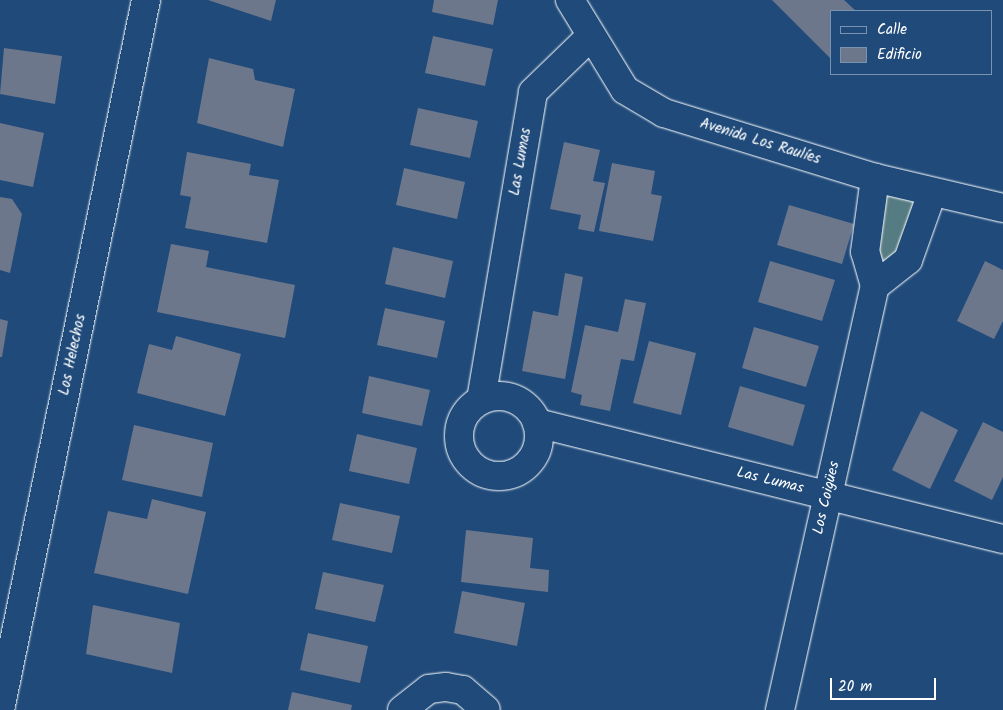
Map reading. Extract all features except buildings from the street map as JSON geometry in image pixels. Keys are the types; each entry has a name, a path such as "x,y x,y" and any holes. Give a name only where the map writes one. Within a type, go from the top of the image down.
{"street":[{"name":"Los Helechos","path":"0,710 11,605 146,0"},
{"name":"Avenida Los Raulíes","path":"570,0 590,37 624,90 664,112 875,178 932,193 1003,208"},
{"name":"Las Lumas","path":"480,400 532,92 590,37"},
{"name":"Los Coigües","path":"780,710 875,286 866,252 875,178"},
{"path":"875,286 908,260 932,193"},
{"path":"494,395 514,399 531,411 537,424 539,438 529,463 506,476 481,472 463,454 458,430 470,407 480,400 494,395"},
{"name":"Las Lumas","path":"537,424 1003,539"},
{"path":"402,710 429,689 446,687 463,690 486,710"}],"green space":[{"path":"881,190 921,203 901,250 886,262 874,255"}]}
